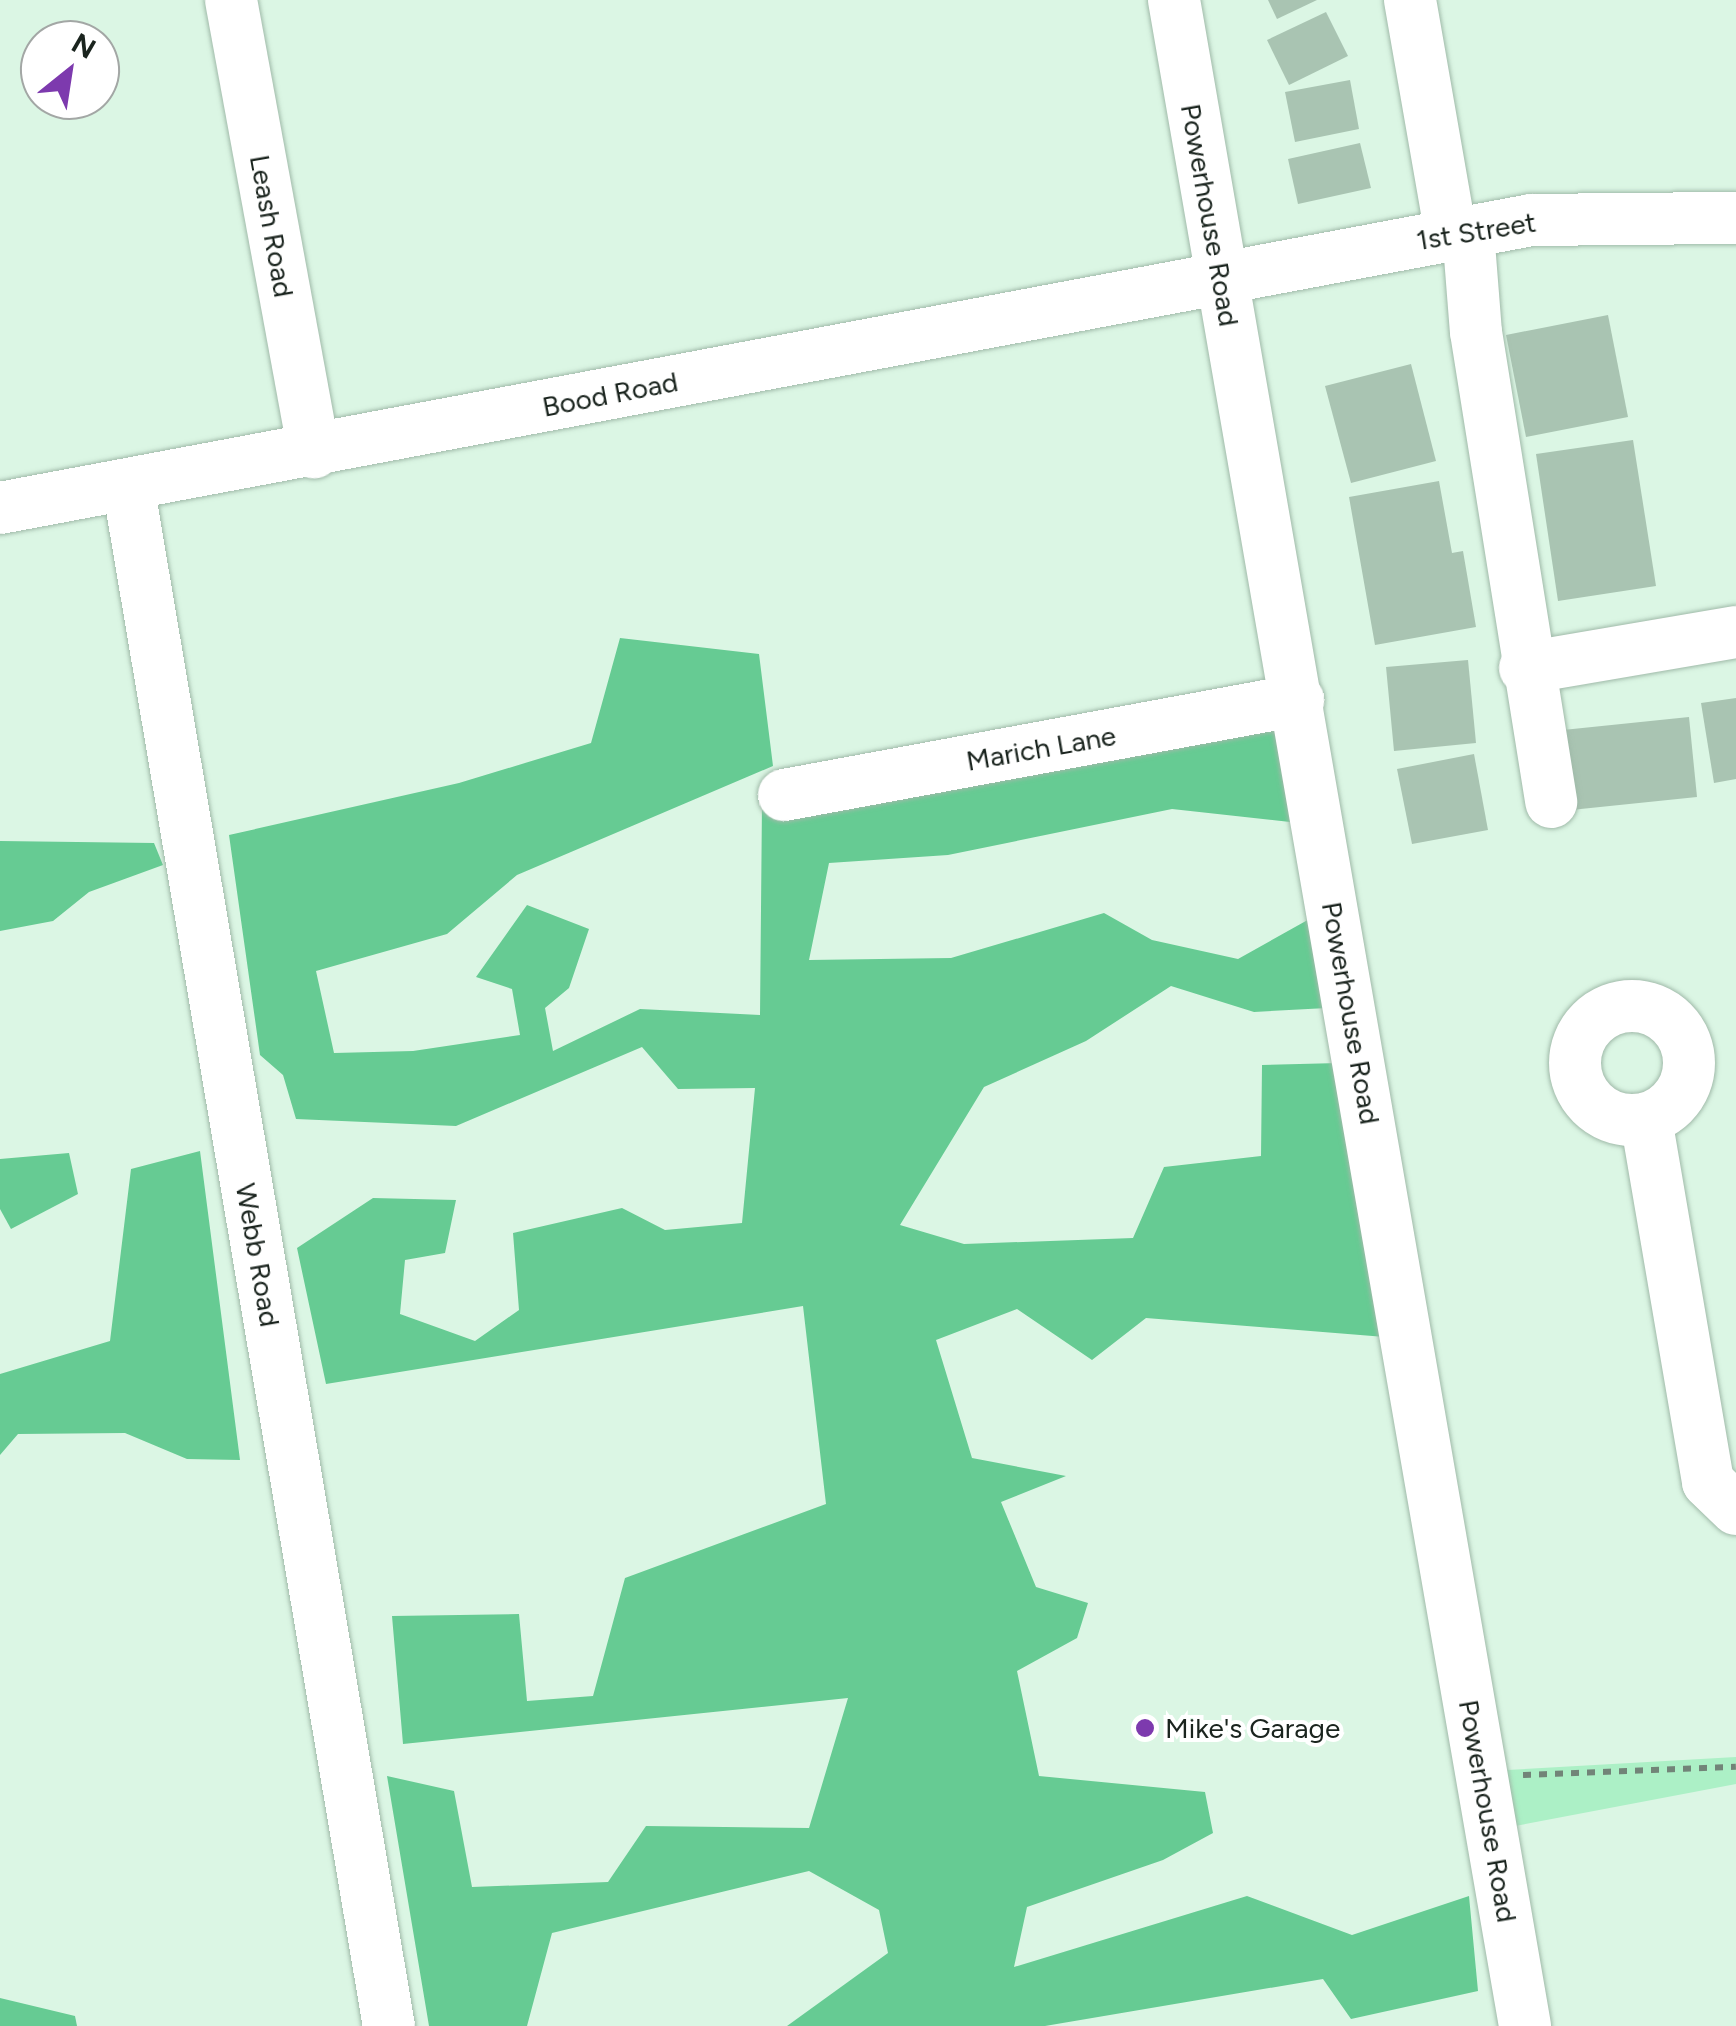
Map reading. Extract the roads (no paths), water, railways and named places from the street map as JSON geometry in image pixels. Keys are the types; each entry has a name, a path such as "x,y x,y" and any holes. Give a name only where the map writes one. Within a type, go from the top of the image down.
{"street":[{"name":"Leash Road","path":"231,0 314,452"},
{"name":"Powerhouse Road","path":"1174,0 1525,2026"},
{"path":"1410,0 1460,233 1525,668 1550,802"},
{"name":"1st Street","path":"1220,276 1531,220 1736,218"},
{"name":"Bood Road","path":"0,508 314,452 1220,276"},
{"name":"Webb Road","path":"128,485 389,2026"},
{"path":"1525,668 1736,632"},
{"name":"Marich Lane","path":"784,795 1298,700"},
{"path":"1646,1119 1708,1482 1736,1509"}],"place":[{"name":"Mike's Garage","path":"1145,1728"}]}
